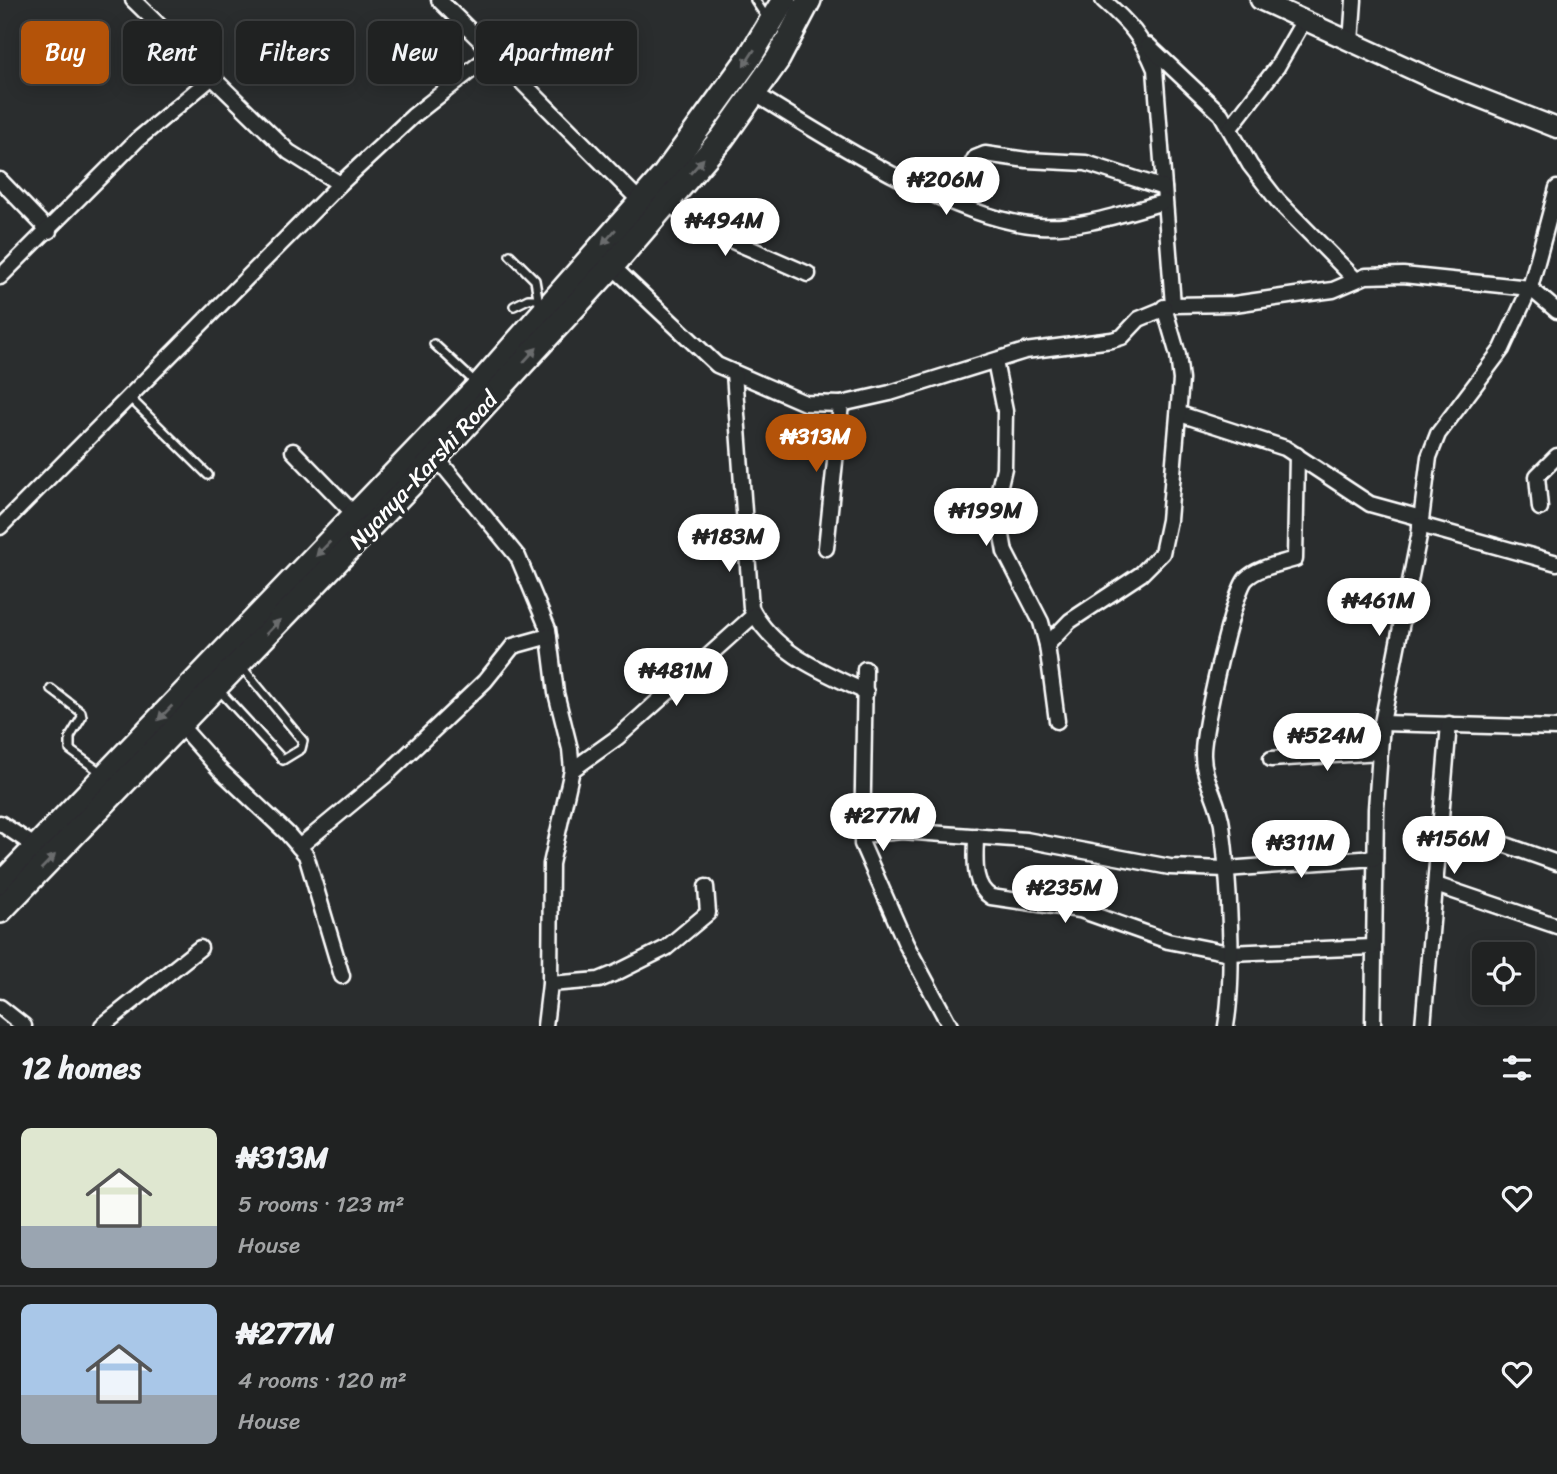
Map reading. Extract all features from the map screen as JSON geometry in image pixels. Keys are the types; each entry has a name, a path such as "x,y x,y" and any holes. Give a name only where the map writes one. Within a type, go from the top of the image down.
{"main road":[{"name":"Nyanya-Karshi Road","path":"0,911 436,457 539,306 640,201 704,124 784,0"},
{"name":"Nyanya-Karshi Road","path":"0,885 355,515 612,266 665,201 723,137 778,59 809,0"}],"street":[{"path":"132,0 153,21"},
{"path":"439,0 476,36"},
{"path":"1103,0 1221,114 1250,165 1278,201 1354,278"},
{"path":"1260,0 1439,82 1557,128"},
{"path":"1352,42 1354,0"},
{"path":"1230,128 1277,67 1304,20"},
{"path":"1047,645 1070,621 1141,574 1162,553 1169,520 1180,414 1178,355 1169,306 1155,69 1144,42"},
{"path":"0,527 340,184 414,116 476,67"},
{"path":"0,277 49,231 137,140 205,84"},
{"path":"216,84 289,152 340,184"},
{"path":"524,84 640,201"},
{"path":"754,93 874,163 953,201 1002,218 1041,226 1087,223 1164,195"},
{"path":"953,201 975,158 985,154 1027,160 1086,163 1164,195"},
{"path":"0,180 49,231"},
{"path":"1373,1026 1375,858 1382,723 1420,522 1429,457 1438,434 1502,349 1530,288 1557,188"},
{"path":"665,201 703,228 808,274"},
{"path":"612,266 717,365 805,402 841,404 1025,351 1122,337 1139,319 1169,306 1234,304 1333,290 1354,278 1403,275 1530,288 1553,304"},
{"path":"995,361 1005,411 1004,468 996,502 1005,552 1041,622 1047,645 1057,721"},
{"path":"734,373 747,592 754,615 782,648 866,692"},
{"path":"826,548 841,404"},
{"path":"1180,414 1297,454 1370,504 1420,522 1557,563"},
{"path":"293,451 355,515"},
{"path":"1226,1026 1229,953 1226,869 1218,804 1202,754 1223,646 1241,587 1250,575 1295,559 1297,454"},
{"path":"1540,508 1537,476 1557,456"},
{"path":"436,457 517,557 543,610 549,636 556,693 570,749 572,770 551,864 550,985 545,1026"},
{"path":"572,770 618,737 754,615"},
{"path":"299,848 485,681 513,646 549,636"},
{"path":"865,669 862,835 864,854 950,1026"},
{"path":"1382,723 1557,728"},
{"path":"1423,1026 1449,724"},
{"path":"180,725 220,771 299,848 314,875 342,976"},
{"path":"1270,759 1380,752"},
{"path":"1441,822 1557,863"},
{"path":"0,823 36,847"},
{"path":"862,835 902,831 1026,840 1170,867 1226,869 1375,858"},
{"path":"976,836 977,877 984,893 991,897 1080,910 1168,941 1229,953 1373,947"},
{"path":"1436,885 1557,926"},
{"path":"550,985 599,980 666,948 708,913 706,887"},
{"path":"102,1026 200,948"},
{"path":"0,1007 24,1026"}],"lane":[{"path":"755,0 771,23"},
{"path":"510,255 535,280 539,306"},
{"path":"514,306 528,299 539,306"},
{"path":"434,344 487,385"},
{"path":"130,398 208,475"},
{"path":"216,687 283,760 301,749 303,741 238,663"},
{"path":"51,689 80,712 80,722 69,737 71,750 105,775"}]}
